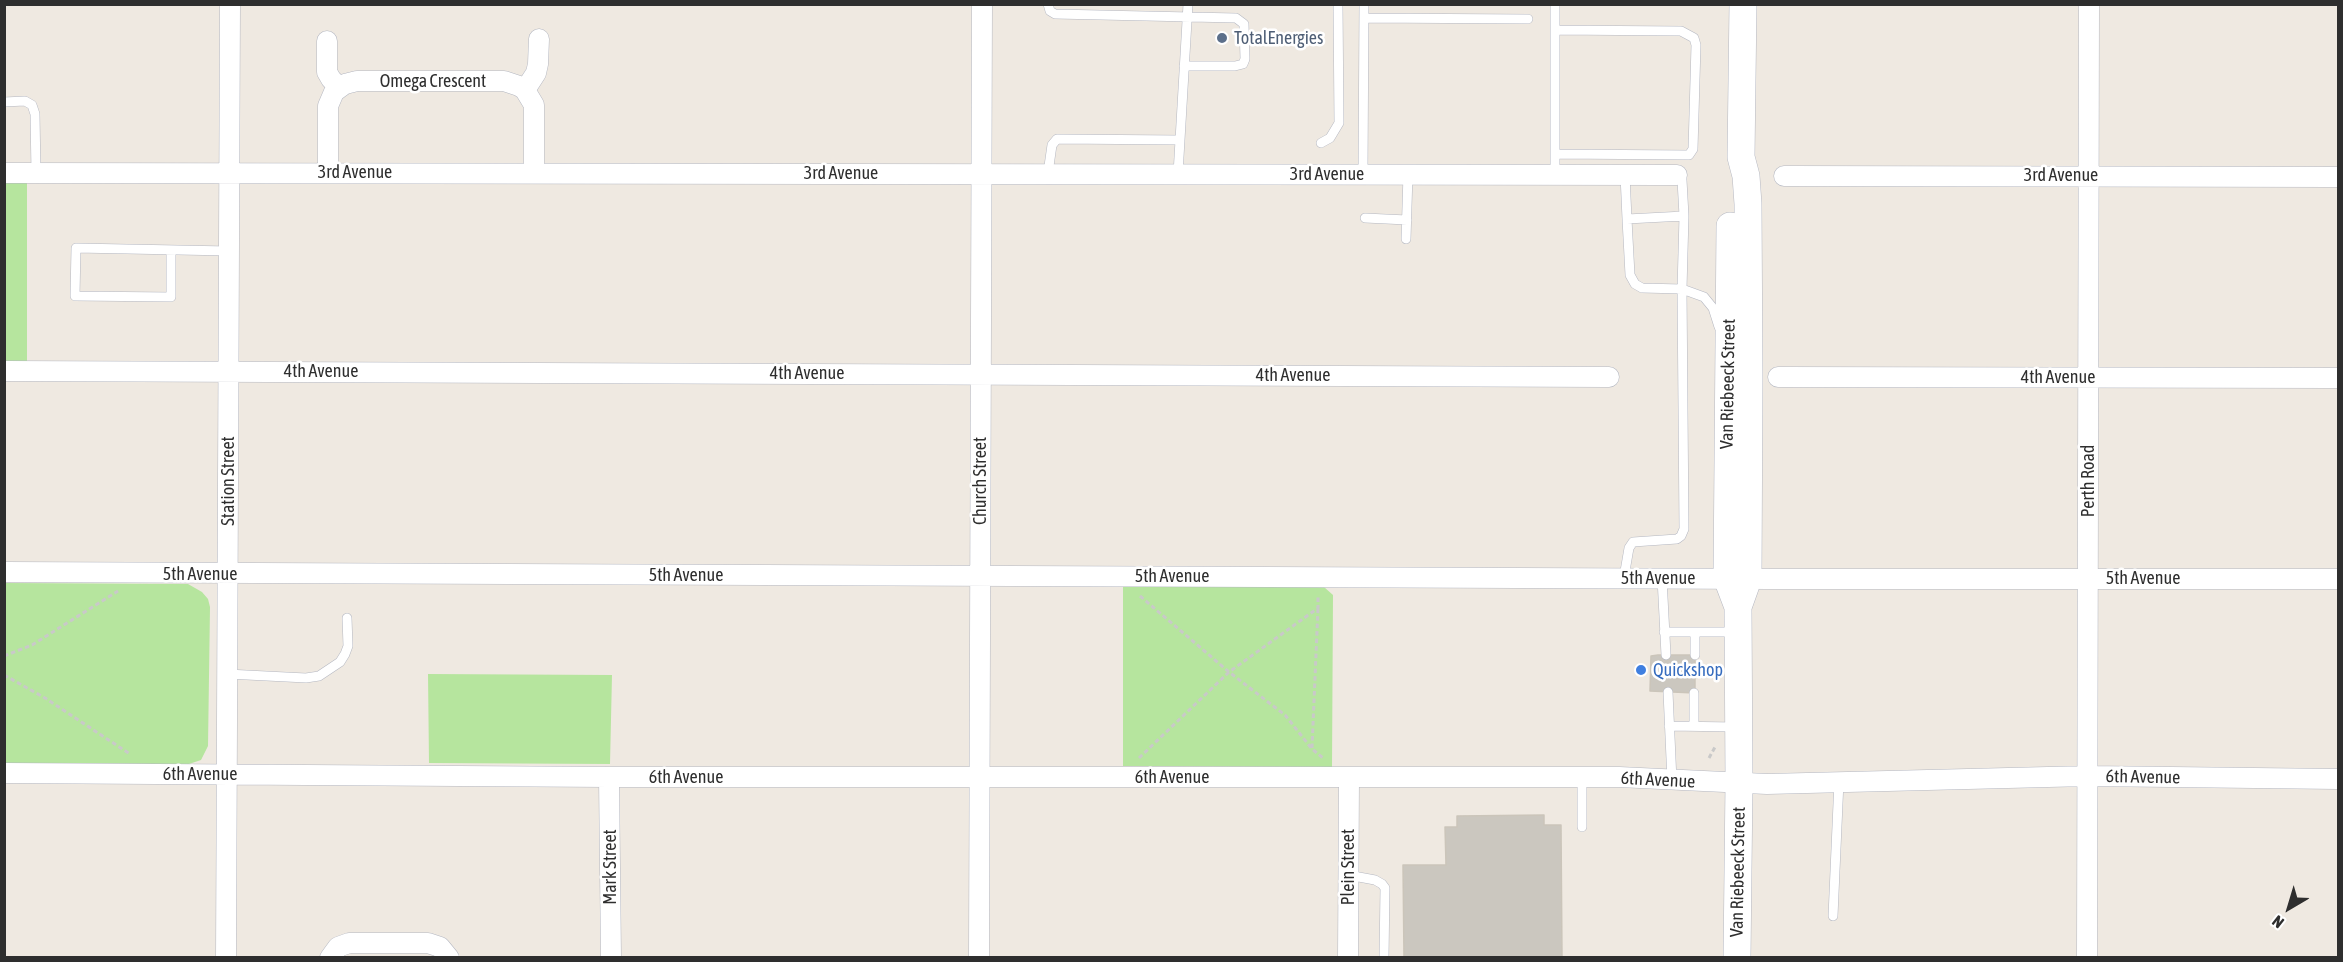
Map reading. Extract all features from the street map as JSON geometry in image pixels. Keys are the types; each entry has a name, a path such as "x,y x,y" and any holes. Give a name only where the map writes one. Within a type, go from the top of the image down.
{"main road":[{"name":"Van Riebeeck Street","path":"1737,579 1748,204 1746,176 1742,161 1743,4"},
{"name":"Van Riebeeck Street","path":"1737,957 1738,620 1728,364 1730,203 1735,175 1742,161"}],"street":[{"name":"Station Street","path":"226,957 230,4"},
{"name":"Church Street","path":"979,957 982,4"},
{"name":"Perth Road","path":"2087,957 2089,4"},
{"path":"534,172 534,105 525,90 536,73 539,39"},
{"path":"327,41 325,63 327,72 339,87 328,106 328,172"},
{"name":"Omega Crescent","path":"339,87 357,81 504,81 525,90"},
{"name":"3rd Avenue","path":"4,173 1677,175"},
{"name":"3rd Avenue","path":"1784,176 2338,177"},
{"name":"4th Avenue","path":"4,371 1609,377"},
{"name":"4th Avenue","path":"1778,377 2338,378"},
{"name":"5th Avenue","path":"4,572 1737,579 2338,579"},
{"name":"6th Avenue","path":"4,773 609,777 1582,778 1739,783 2088,776 2338,779"},
{"name":"Mark Street","path":"609,777 611,957"},
{"name":"Plein Street","path":"1348,957 1349,777"},
{"path":"330,957 338,947 349,943 428,943 440,946 449,957"}],"lane":[{"path":"1048,4 1050,11 1054,14 1236,18 1241,21 1245,28 1245,59 1240,66 1184,66"},
{"path":"1178,174 1188,4"},
{"path":"1321,143 1330,138 1339,123 1338,4"},
{"path":"1363,174 1364,4"},
{"path":"1555,4 1555,175"},
{"path":"1364,18 1528,19"},
{"path":"1555,30 1681,31 1694,38 1696,45 1693,149 1689,155 1555,154"},
{"path":"4,102 25,101 32,105 35,114 36,173"},
{"path":"1048,173 1052,145 1057,139 1180,140"},
{"path":"1406,239 1408,174"},
{"path":"1625,175 1630,275 1635,284 1642,288 1682,289 1704,297 1713,308 1728,364"},
{"path":"1624,578 1629,548 1633,542 1677,539 1684,529 1682,289 1684,216 1682,180 1677,175"},
{"path":"1627,219 1684,216"},
{"path":"1365,218 1407,220"},
{"path":"171,250 171,297 75,296 75,248 229,251"},
{"path":"1662,578 1666,655"},
{"path":"227,675 306,678 320,676 340,662 345,654 348,646 347,618"},
{"path":"1664,632 1695,633 1738,620"},
{"path":"1695,633 1695,655"},
{"path":"1668,692 1672,781"},
{"path":"1694,693 1694,726"},
{"path":"1669,726 1737,727"},
{"path":"1582,778 1582,827"},
{"path":"1833,916 1839,781"},
{"path":"1348,875 1375,880 1385,888 1384,957"}],"path":[{"path":"4,656 32,645 127,586 130,573"},
{"path":"1130,576 1132,588 1229,672 1285,715 1312,749 1349,777"},
{"path":"1312,749 1319,577"},
{"path":"1119,777 1229,672 1318,608"},
{"path":"4,675 45,698 141,761 145,773"}],"green space":[{"path":"4,178 27,178 27,363 5,363"},
{"path":"5,583 188,584 202,592 208,599 210,607 208,746 201,760 183,766 5,766"},
{"path":"1123,586 1324,587 1333,595 1332,767 1123,766"},
{"path":"428,674 612,675 610,764 429,763"}],"building":[{"path":"1695,655 1695,693 1650,691 1651,656"},
{"path":"1544,815 1544,825 1561,825 1562,958 1404,958 1403,865 1446,865 1445,827 1457,827 1457,816"}],"place":[{"name":"TotalEnergies","path":"1222,38"},
{"name":"Quickshop","path":"1641,670"}]}
